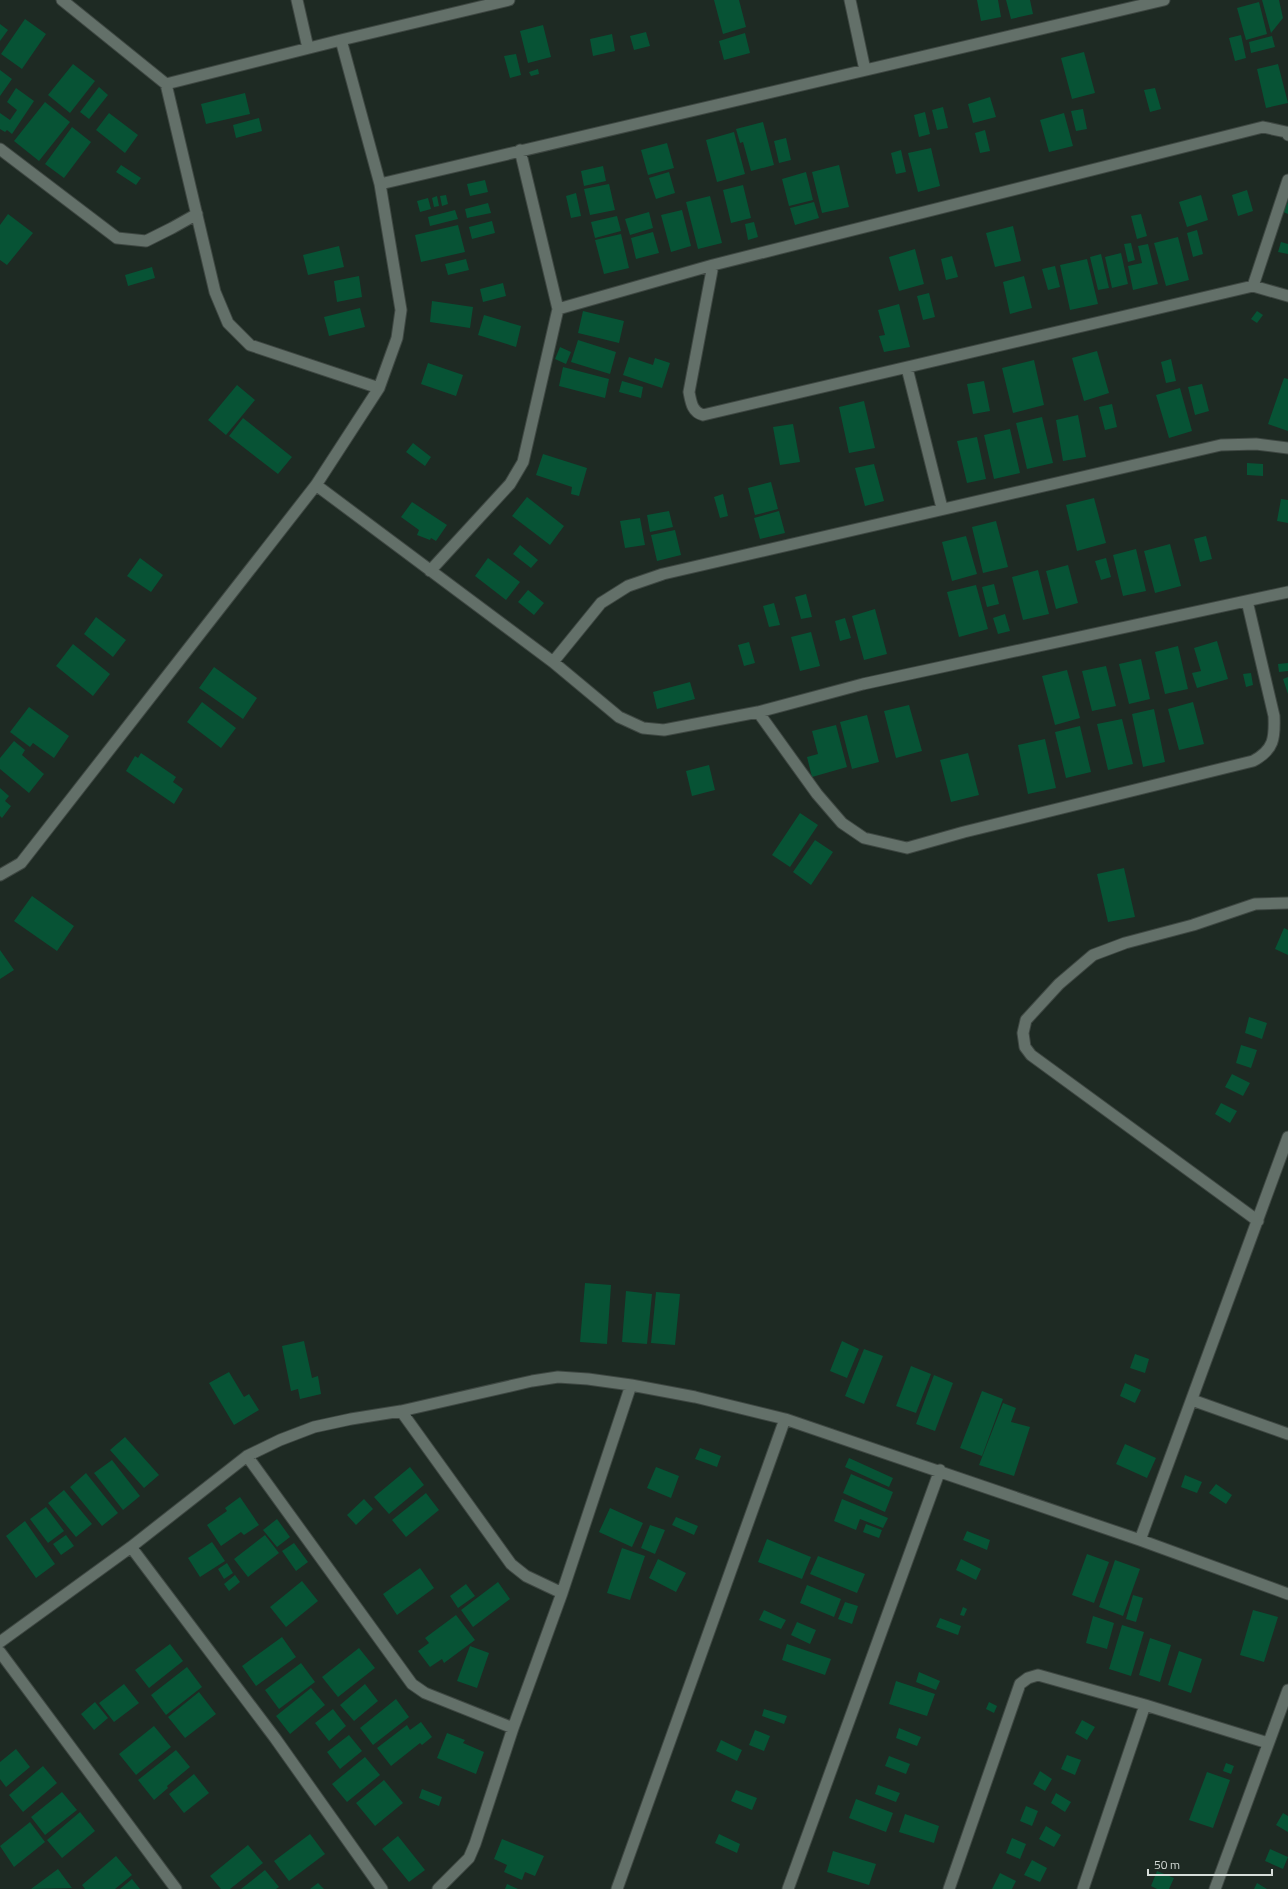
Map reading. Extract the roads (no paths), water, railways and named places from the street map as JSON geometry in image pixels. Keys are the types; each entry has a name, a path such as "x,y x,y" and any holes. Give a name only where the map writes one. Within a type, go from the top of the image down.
{"street":[{"path":"62,0 166,84 214,292 228,323 250,345 379,388"},
{"path":"297,0 308,48"},
{"path":"166,84 509,0"},
{"path":"850,0 866,70"},
{"path":"380,184 1164,0"},
{"path":"0,875 21,863 316,486 379,388 397,338 401,310 380,184 341,40"},
{"path":"558,309 713,264 1263,127 1286,132 1288,135"},
{"path":"0,149 117,238 146,241 197,214"},
{"path":"430,571 510,484 523,462 558,309 520,150"},
{"path":"1253,286 1288,180"},
{"path":"713,264 689,392 691,405 699,414 703,415 1253,286 1288,296"},
{"path":"907,368 942,508"},
{"path":"553,662 601,603 628,586 663,574 942,508 1221,445 1256,444 1288,448"},
{"path":"316,486 553,662 619,717 643,728 664,730 758,712 863,684 1288,592"},
{"path":"758,712 817,794 842,823 864,838 907,848 964,832 1253,761 1263,755 1269,749 1275,734 1274,716 1247,601"},
{"path":"1258,1221 1031,1055 1025,1047 1023,1033 1026,1020 1060,984 1093,955 1126,943 1193,925 1255,904 1288,903"},
{"path":"1140,1540 1288,1137"},
{"path":"0,1642 131,1547 247,1456 280,1440 314,1428 351,1419 401,1411 532,1381 558,1377 588,1378 631,1385 695,1397 785,1419 940,1470 1288,1594"},
{"path":"438,1889 469,1858 472,1851 513,1728 562,1592 631,1385"},
{"path":"1192,1400 1288,1434"},
{"path":"401,1411 511,1564 526,1576 562,1592"},
{"path":"617,1889 785,1419"},
{"path":"247,1456 412,1684 425,1693 513,1728"},
{"path":"788,1889 940,1470"},
{"path":"131,1547 275,1738 382,1889"},
{"path":"0,1652 176,1889"},
{"path":"949,1889 1020,1684 1028,1678 1038,1675 1145,1705 1268,1743"},
{"path":"1215,1889 1288,1690"},
{"path":"1083,1889 1145,1705"}]}
